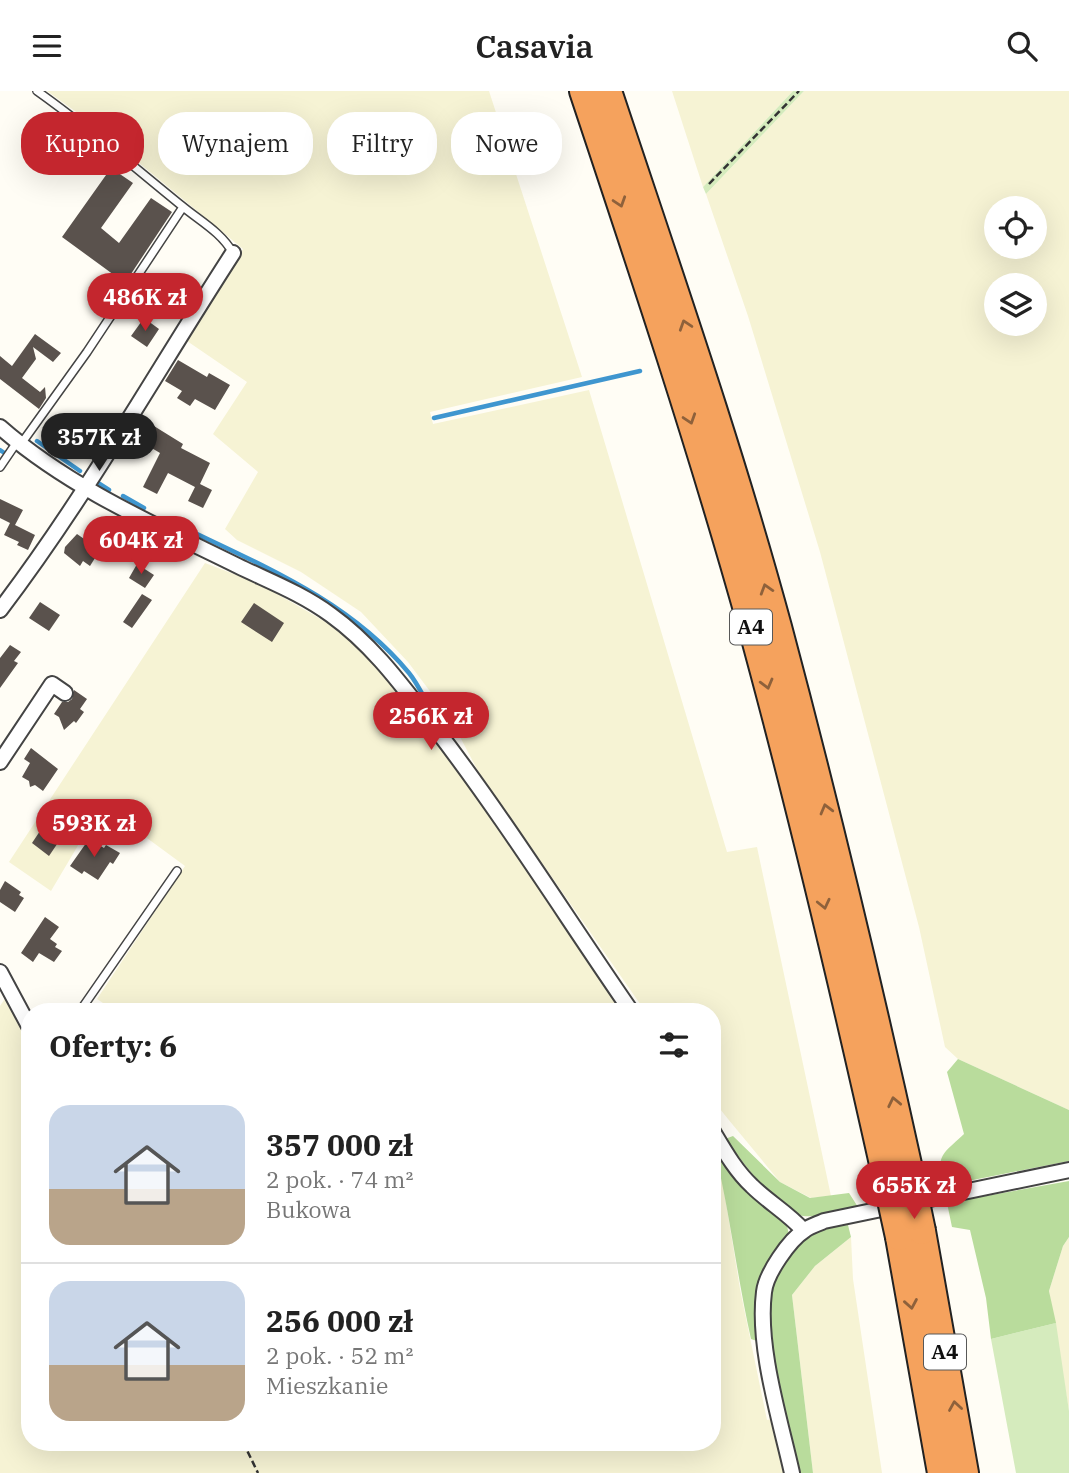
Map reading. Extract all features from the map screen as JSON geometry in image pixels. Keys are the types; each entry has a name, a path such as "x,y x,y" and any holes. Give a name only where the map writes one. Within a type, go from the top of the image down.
{"highway":[{"name":"A4","path":"583,91 702,457 750,624 897,1171"},
{"name":"A4","path":"608,91 709,398 779,629 843,877 897,1171 965,1473"},
{"name":"A4","path":"910,1234 941,1473"}],"street":[{"path":"0,610 34,566 233,253"},
{"path":"0,427 19,443 86,486 184,540 320,607 381,658 455,754 626,1003"},
{"path":"0,762 52,684 65,693"},
{"path":"0,972 21,1011"},
{"path":"721,1145 753,1187 803,1230"},
{"path":"792,1473 765,1346 764,1291 769,1275 780,1257 803,1230 824,1221 1069,1170"}],"lane":[{"path":"37,91 90,129 225,239 233,253"},
{"path":"0,467 87,352 183,207"},
{"path":"85,1003 177,870"}],"path":[{"path":"709,184 799,91"},
{"path":"247,1451 258,1473"}],"shaded area":[{"path":"47,91 489,91 496,112 451,112 451,175 516,175 582,377 430,412 433,424 589,390 727,852 757,847 831,1196 811,1198 780,1182 721,1110 721,1003 639,1003 478,771 450,718 408,662 361,612 301,572 237,540 225,529 258,472 213,434 247,382 187,341 243,249 144,167 144,112 76,112"},
{"path":"672,91 793,91 703,187"},
{"path":"804,91 1069,91 1069,1110 958,1059 945,1047 919,927 820,552 748,316 706,194"},
{"path":"205,563 260,584 324,621 350,640 389,681 432,735 501,831 617,1003 103,1003 97,999 185,866 102,805 51,891 9,862"},
{"path":"8,994 21,1019 21,1451 721,1451 721,1177 740,1289 767,1420 775,1418 785,1473 0,1473 0,1006"},
{"path":"851,1237 853,1279 882,1473 813,1473 792,1295 815,1266"},
{"path":"1069,1237 1069,1411 1049,1291 1063,1246"}],"green space":[{"path":"793,91 804,91 706,194 703,187"},
{"path":"958,1059 1069,1110 1069,1161 943,1186 940,1167 943,1156 964,1134 947,1072"},
{"path":"733,1136 780,1182 810,1198 849,1193 858,1207 816,1216 793,1213 772,1195 725,1139"},
{"path":"721,1155 741,1186 787,1226 790,1239 766,1264 759,1282 757,1299 760,1342 751,1339 721,1180"},
{"path":"1069,1181 1069,1237 1063,1246 1049,1291 1056,1323 991,1339 986,1298 970,1230 952,1227 947,1203"},
{"path":"848,1225 851,1237 815,1266 792,1295 813,1473 793,1473 773,1347 770,1306 772,1289 780,1269 806,1238 822,1228"},
{"path":"1056,1323 1069,1411 1069,1473 1016,1473 991,1339"}],"building":[{"path":"106,175 121,175 133,183 101,228 119,243 151,198 172,212 125,283 62,237"},
{"path":"167,275 184,286 174,302 156,290"},
{"path":"144,318 159,329 147,347 131,336"},
{"path":"35,334 61,353 53,362 33,347 36,359 22,378 40,392 45,387 46,398 39,409 0,379 0,356 12,366"},
{"path":"178,360 207,377 209,373 230,385 215,410 195,399 190,406 177,398 182,391 165,381"},
{"path":"141,418 183,444 181,448 210,463 200,484 212,490 203,508 188,501 195,487 168,473 157,494 143,487 160,453 130,435"},
{"path":"0,499 23,510 15,525 35,535 28,550 4,535 10,523 0,518"},
{"path":"77,534 100,550 90,566 83,561 80,566 64,553 65,547"},
{"path":"137,564 154,575 145,588 129,578"},
{"path":"142,594 152,600 132,628 123,622"},
{"path":"40,602 60,615 49,631 29,618"},
{"path":"254,603 284,623 272,642 241,622"},
{"path":"10,645 21,652 14,661 18,663 0,688 0,658"},
{"path":"74,690 87,699 80,709 84,712 76,723 74,721 64,730 59,717 54,714 62,702 72,699"},
{"path":"31,748 58,769 43,791 35,785 30,787 29,781 22,777 30,763 24,759"},
{"path":"54,810 72,822 49,856 32,843"},
{"path":"89,839 120,853 98,880 70,866"},
{"path":"5,881 21,892 19,895 24,898 15,912 0,902 0,890"},
{"path":"45,917 59,927 50,939 57,944 55,947 62,951 54,962 39,953 33,962 21,953"}],"waterway":[{"path":"434,418 640,371"},
{"path":"37,441 80,471"},
{"path":"95,481 109,490"},
{"path":"123,496 144,508"},
{"path":"168,520 298,584 357,623 384,646 409,673 431,710"}]}
